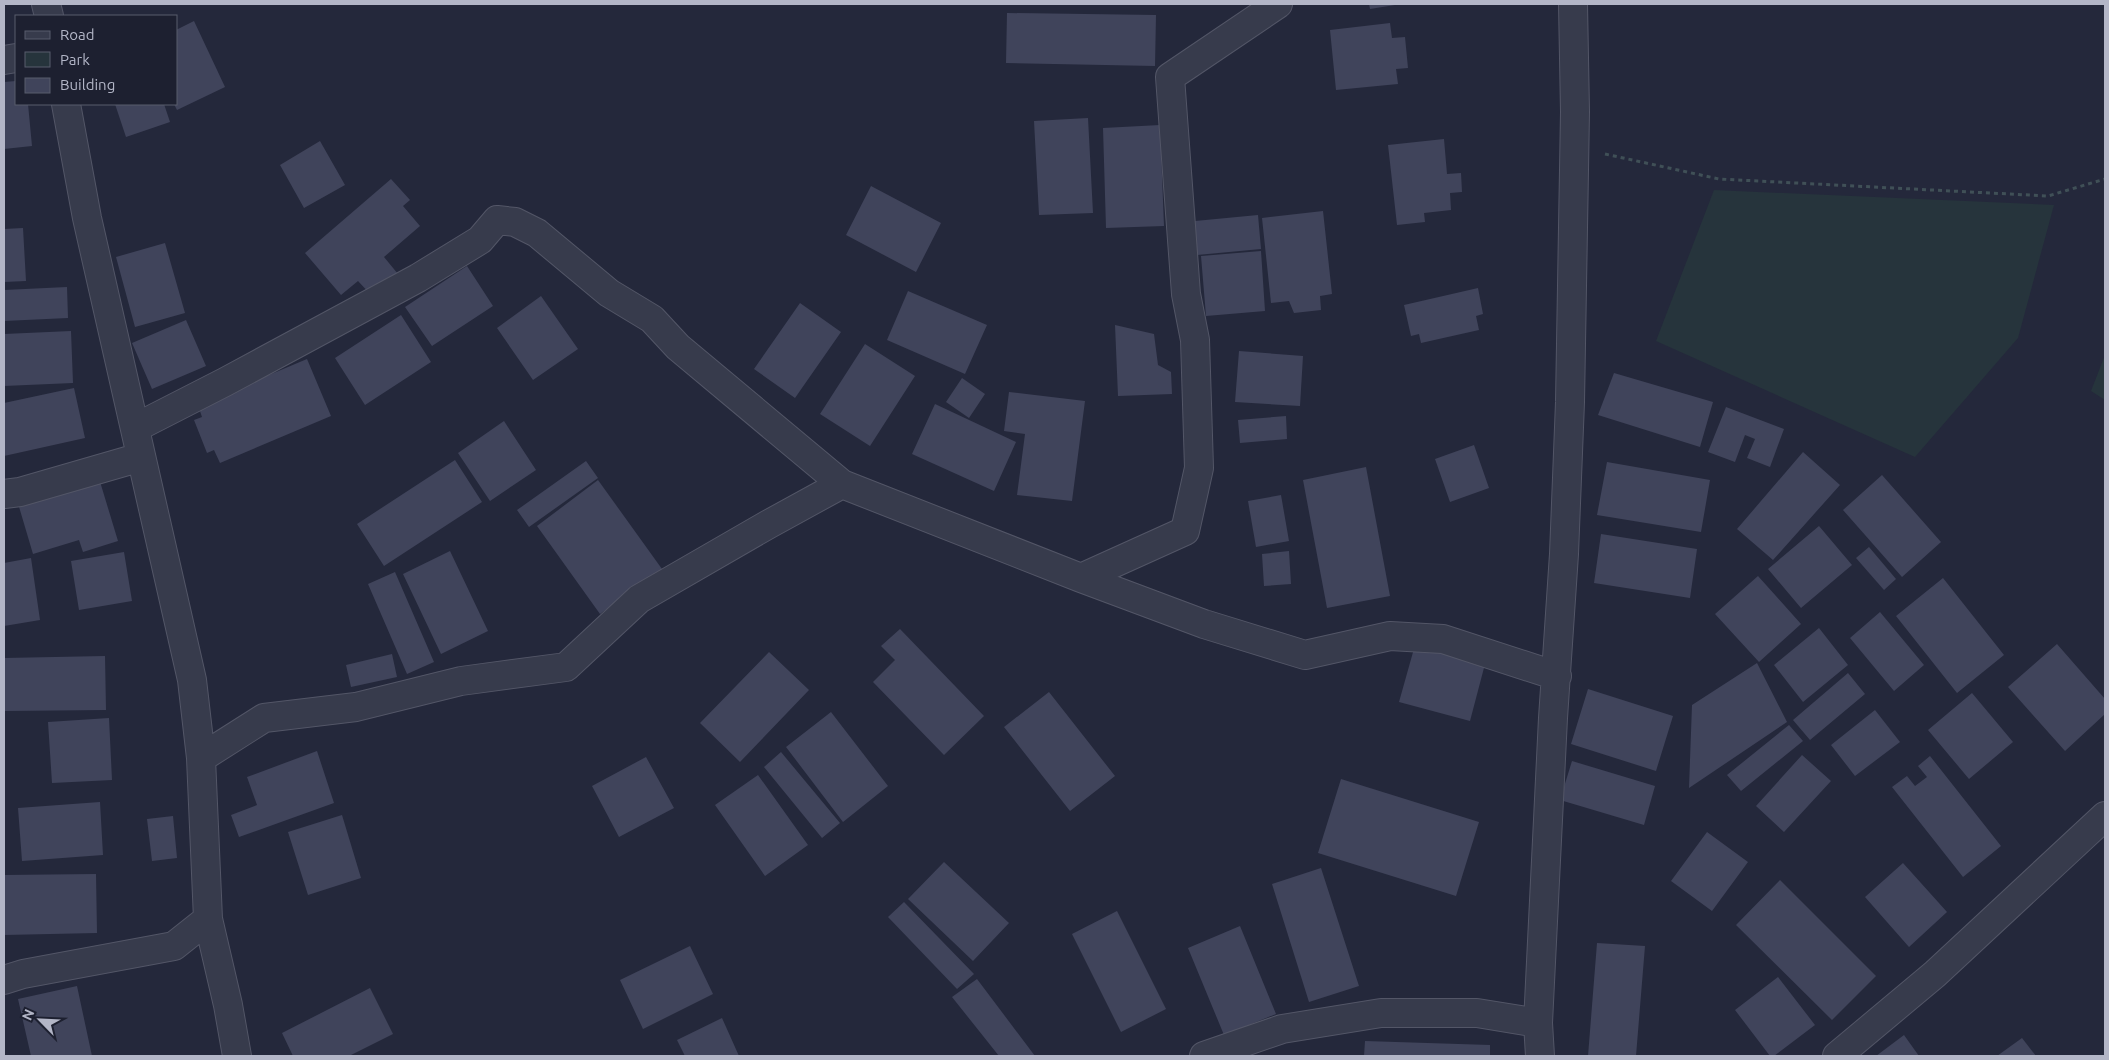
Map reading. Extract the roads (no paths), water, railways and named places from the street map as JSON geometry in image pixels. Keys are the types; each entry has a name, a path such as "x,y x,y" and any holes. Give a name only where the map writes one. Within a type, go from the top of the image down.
{"street":[{"path":"1081,578 1185,530 1199,468 1196,350 1186,294 1170,77 1278,4"},
{"path":"1540,1056 1538,1023 1552,718 1557,676 1564,554 1570,402 1575,147 1573,4"},
{"path":"66,105 87,218 192,680 201,758 208,919 228,1005 237,1056"},
{"path":"135,428 225,382 418,278 480,240 497,220 515,222 537,233 609,293 652,319 678,348 842,484 1204,624 1305,655 1390,636 1443,639 1557,676"},
{"path":"4,494 20,492 141,457"},
{"path":"201,758 264,718 356,706 461,681 566,667 639,599 842,484"},
{"path":"1836,1056 1935,974 2105,816"},
{"path":"4,980 23,974 174,946 208,919"},
{"path":"1204,1056 1282,1028 1381,1013 1477,1013 1538,1023"}]}
